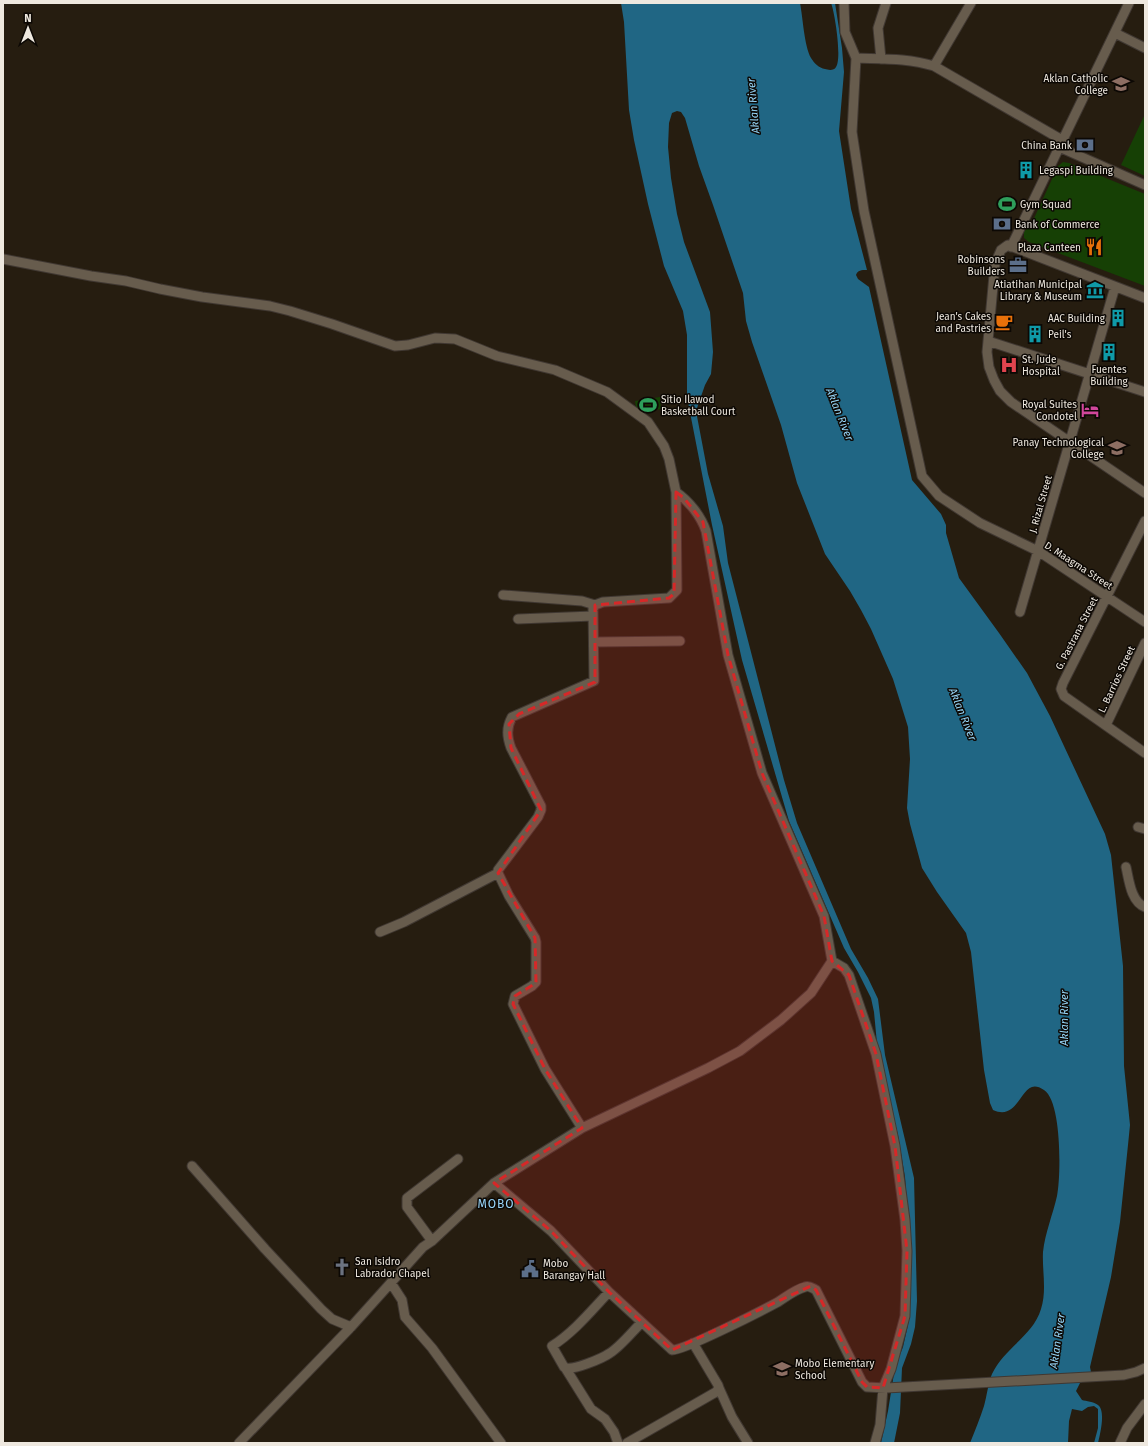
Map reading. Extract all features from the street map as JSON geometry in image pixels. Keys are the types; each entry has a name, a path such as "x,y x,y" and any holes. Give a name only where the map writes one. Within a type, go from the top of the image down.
{"street":[{"path":"844,3 845,32 856,58 910,60 934,66 1061,144 1145,185"},
{"path":"881,58 878,28 886,3"},
{"path":"934,66 971,3"},
{"path":"1129,3 1061,144 1009,246 1001,250 995,264 988,341 988,357 991,372 997,386 1014,405 1145,492"},
{"path":"1114,33 1145,48"},
{"name":"D. Maagma Street","path":"856,58 852,132 864,211 922,476 939,496 980,523 1038,551 1108,596 1145,622"},
{"path":"1009,246 1145,298"},
{"path":"3,259 91,276 126,281 160,290 270,306 301,314 389,344 402,346 435,338 455,339 497,356 556,370 607,392 644,419 664,446 676,492 677,590 669,598 603,602 595,605 582,601 504,595"},
{"name":"J. Rizal Street","path":"1020,612 1115,287"},
{"path":"988,341 1145,392"},
{"path":"239,1443 351,1327 423,1247 432,1241 494,1183 582,1128 708,1068 740,1051 781,1020 811,993 832,961 824,916 762,773 728,655 706,531 703,522 684,498 676,492"},
{"name":"G. Pastrana Street","path":"1106,725 1064,696 1062,686 1145,522"},
{"path":"582,1128 545,1069 513,1004 515,996 536,982 536,942 533,934 509,896 498,870 538,817 541,810 541,806 508,740 509,724 512,718 519,714 594,681 593,608 595,605"},
{"path":"518,619 593,616"},
{"path":"594,642 680,641"},
{"name":"L. Barrios Street","path":"1106,725 1145,643"},
{"path":"1106,725 1145,753"},
{"path":"1126,867 1135,899 1140,906 1145,908"},
{"path":"380,932 399,924 498,873"},
{"path":"832,961 844,968 849,975 876,1054 895,1146 905,1220 907,1251 905,1316 885,1388 880,1425 875,1443"},
{"path":"432,1241 407,1206 406,1198 458,1159"},
{"path":"192,1166 265,1249 321,1309 332,1319 351,1327"},
{"path":"494,1183 551,1231 608,1292 672,1350 676,1350 693,1343 805,1287 810,1286 816,1290 862,1382 867,1387 885,1388 1124,1375 1145,1368"},
{"path":"391,1283 402,1300 405,1317 432,1348 501,1443"},
{"path":"608,1292 575,1329 563,1340 552,1346 591,1409 604,1419 611,1428 618,1443"},
{"path":"566,1369 585,1364 610,1353 641,1322"},
{"path":"693,1343 718,1385 732,1417 748,1443"},
{"path":"626,1443 716,1392 719,1388"},
{"path":"1120,1443 1127,1428 1145,1404"}],"highlighted area":[{"path":"676,492 684,498 703,522 728,655 762,773 824,916 832,961 849,975 876,1054 895,1146 907,1251 905,1316 883,1388 867,1387 862,1382 816,1290 811,1286 672,1350 609,1292 551,1231 494,1183 582,1128 545,1069 513,1004 515,996 536,983 535,938 498,873 541,810 511,748 509,724 519,714 595,682 595,605 669,598 674,594"}],"green space":[{"path":"1145,114 1145,176 1121,165"},
{"path":"1063,162 1069,163 1145,194 1145,286 1029,242 1024,238 1024,231 1030,227 1058,166"},
{"name":"Sitio Ilawod Basketball Court","path":"660,397 661,409 637,413 635,401"}],"water":[{"name":"Aklan River","path":"621,3 800,3 805,39 811,58 819,66 831,70 836,67 838,62 836,26 831,3 835,3 844,72 839,131 851,209 867,270 860,271 856,275 858,279 869,287 912,480 941,514 946,525 946,533 959,578 1027,673 1050,716 1105,834 1111,855 1123,966 1124,1066 1130,1125 1120,1222 1111,1277 1090,1367 1091,1372 1089,1379 1080,1383 1076,1391 1082,1400 1098,1405 1102,1412 1102,1423 1098,1443 1094,1443 1098,1428 1098,1409 1094,1406 1088,1407 1082,1411 1072,1409 1069,1421 1068,1443 970,1443 984,1406 989,1381 992,1374 997,1365 1032,1327 1043,1302 1043,1252 1045,1238 1057,1196 1059,1173 1059,1140 1054,1109 1050,1097 1044,1090 1036,1087 1030,1088 1025,1092 1016,1105 1010,1110 1003,1112 993,1110 990,1103 984,1070 971,952 966,933 922,868 910,824 907,808 910,759 908,727 893,679 861,610 825,554 797,483 781,425 746,321 743,293 699,166 685,118 681,112 677,111 672,113 669,123 668,147 671,178 677,214 684,242 710,312 713,352 711,374 705,385 696,411 708,474 723,526 728,563 784,780 797,823 851,949 878,999 885,1055 914,1178 917,1301 915,1327 911,1344 902,1368 900,1413 894,1443 881,1443 895,1367 903,1347 910,1309 908,1217 905,1177 898,1135 878,1054 874,1012 871,998 844,948 789,821 742,660 712,525 687,397 687,335 683,311 664,266 648,204 634,140 629,110 624,22"}],"place":[{"name":"Aklan Catholic College","path":"1121,84"},
{"name":"China Bank","path":"1085,145"},
{"name":"Legaspi Building","path":"1026,170"},
{"name":"Gym Squad","path":"1007,204"},
{"name":"Bank of Commerce","path":"1002,224"},
{"name":"Plaza Canteen","path":"1094,247"},
{"name":"Robinsons Builders","path":"1018,265"},
{"name":"Atiatihan Municipal Library & Museum","path":"1095,290"},
{"name":"AAC Building","path":"1118,318"},
{"name":"Jean's Cakes and Pastries","path":"1004,322"},
{"name":"Peil's","path":"1035,334"},
{"name":"Fuentes Building","path":"1109,352"},
{"name":"St. Jude Hospital","path":"1009,365"},
{"name":"Sitio Ilawod Basketball Court","path":"648,405"},
{"name":"Royal Suites Condotel","path":"1090,410"},
{"name":"Panay Technological College","path":"1117,448"},
{"name":"San Isidro Labrador Chapel","path":"342,1267"},
{"name":"Mobo Barangay Hall","path":"530,1269"},
{"name":"Mobo Elementary School","path":"782,1369"}],"district":[{"name":"MOBO","path":"496,1204"}]}
